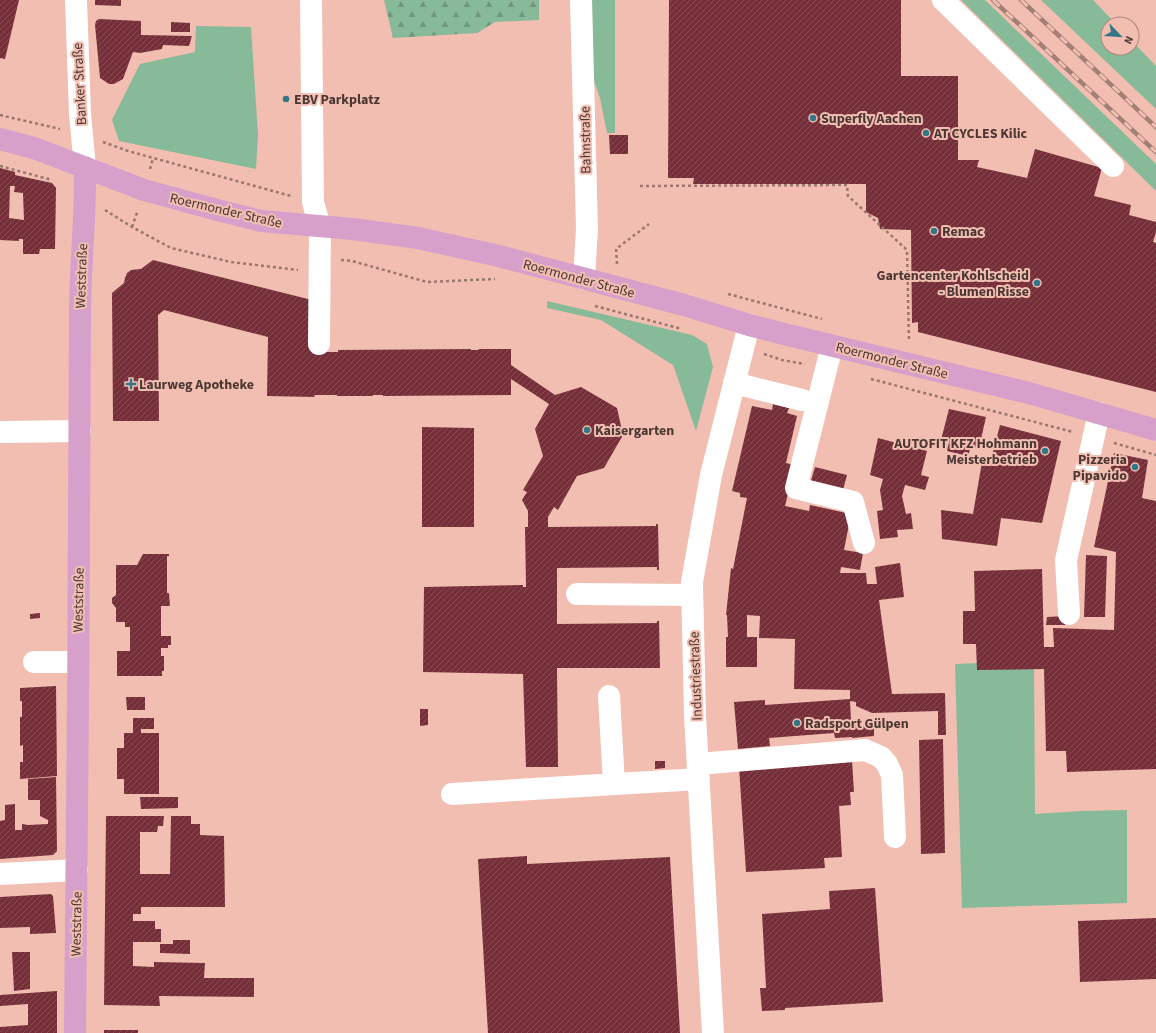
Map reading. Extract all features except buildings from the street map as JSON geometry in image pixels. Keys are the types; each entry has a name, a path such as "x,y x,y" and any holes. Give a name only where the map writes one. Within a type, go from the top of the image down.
{"main road":[{"name":"Roermonder Straße","path":"0,139 34,148 144,190 221,211 261,221 418,238 498,256 684,305 749,325 1029,394 1156,430"},
{"name":"Weststraße","path":"75,1033 80,287 86,198 85,167"}],"street":[{"name":"Banker Straße","path":"76,0 82,134 85,167"},
{"path":"311,0 313,202 320,227 320,344"},
{"name":"Bahnstraße","path":"581,0 586,229 584,279"},
{"path":"944,0 1113,166"},
{"name":"Industriestraße","path":"712,1033 696,716 692,582 709,482 749,325"},
{"path":"832,346 796,488 853,502 864,543"},
{"path":"734,383 802,400"},
{"path":"1069,614 1066,560 1099,413"},
{"path":"0,432 80,431"},
{"path":"577,594 692,595"},
{"path":"34,662 78,662"},
{"path":"609,696 614,784"},
{"path":"452,794 614,784 699,771 865,750 881,757 887,764 892,775 895,837"},
{"path":"0,874 77,870"}],"path":[{"path":"0,114 82,134"},
{"path":"0,166 55,181"},
{"path":"640,186 847,185 848,196 907,250 909,342"},
{"path":"86,198 132,227 171,248 231,262 320,273 335,259 352,261 427,282 501,280"},
{"path":"617,264 616,249 649,224"},
{"path":"593,305 684,330"},
{"path":"743,347 782,360 827,368"},
{"path":"865,378 1156,456"}],"green space":[{"path":"384,0 539,0 539,20 495,22 477,33 393,38"},
{"path":"592,0 615,0 615,133 607,133 600,98 593,78"},
{"path":"961,0 985,0 1156,164 1156,191"},
{"path":"1041,0 1093,0 1108,16 1100,16 1100,56"},
{"path":"196,26 251,27 258,135 256,169 119,141 112,120 140,64 195,52"},
{"path":"1140,49 1156,66 1156,109 1100,56 1140,56"},
{"path":"547,301 692,335 707,344 713,367 696,431 673,365 601,320 547,308"},
{"path":"1034,661 1035,814 1127,810 1127,903 962,908 955,664"}],"railway":[{"path":"993,0 1156,152"},
{"path":"1021,0 1156,127"}],"place":[{"name":"EBV Parkplatz","path":"286,99"},
{"name":"Superfly Aachen","path":"813,118"},
{"name":"AT CYCLES Kilic","path":"926,133"},
{"name":"Remac","path":"934,231"},
{"name":"Gartencenter Kohlscheid - Blumen Risse","path":"1037,283"},
{"name":"Laurweg Apotheke","path":"131,384"},
{"name":"Kaisergarten","path":"587,430"},
{"name":"AUTOFIT KFZ Hohmann Meisterbetrieb","path":"1045,451"},
{"name":"Pizzeria Pipavido","path":"1135,467"},
{"name":"Radsport Gülpen","path":"797,723"}]}
